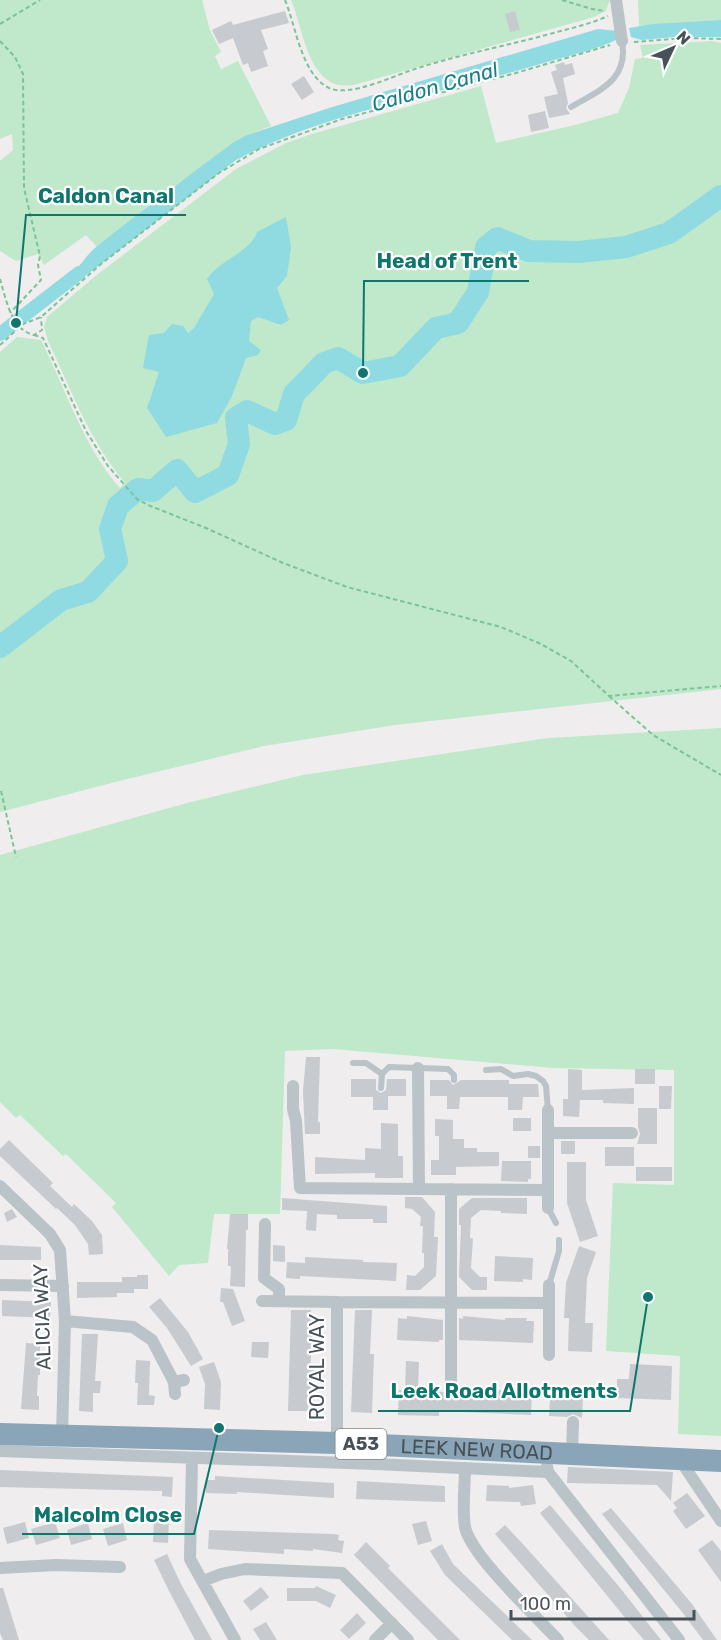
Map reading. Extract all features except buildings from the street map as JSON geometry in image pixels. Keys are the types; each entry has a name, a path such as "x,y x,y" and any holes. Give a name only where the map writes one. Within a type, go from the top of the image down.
{"highway":[{"name":"LEEK NEW ROAD","path":"0,1434 62,1436 124,1446 337,1443 546,1463 572,1455 721,1461"}],"street":[{"path":"616,6 622,41"},
{"path":"418,1068 418,1189"},
{"path":"293,1086 292,1109 296,1121 300,1188 548,1190"},
{"path":"548,1110 548,1208"},
{"path":"548,1133 632,1133"},
{"name":"ALICIA WAY","path":"0,1186 50,1234 60,1250 65,1321 62,1436"},
{"path":"451,1189 452,1381"},
{"path":"266,1224 264,1278 279,1295"},
{"path":"549,1285 549,1355"},
{"path":"0,1286 63,1286"},
{"path":"262,1301 279,1295 337,1302"},
{"name":"ROYAL WAY","path":"337,1443 337,1302 549,1303"},
{"path":"65,1321 133,1328 152,1340 178,1385"},
{"path":"572,1455 573,1422"},
{"name":"LEEK NEW ROAD","path":"0,1451 124,1446 192,1458 465,1467 546,1463"},
{"path":"192,1458 190,1559 235,1640"},
{"path":"680,1460 721,1521"},
{"path":"546,1463 680,1640"},
{"path":"465,1467 465,1527 469,1539 485,1562 558,1640"},
{"path":"2,1568 56,1565 120,1567"},
{"path":"203,1581 245,1569 342,1573 408,1640"},
{"path":"375,1640 392,1623"}],"lane":[{"path":"571,107 605,87 616,77 624,53 622,41"},
{"path":"353,1063 366,1063 382,1074"},
{"path":"381,1088 382,1074 388,1067 452,1070 454,1080"},
{"path":"486,1070 501,1070 513,1076 528,1074 536,1076 546,1086 548,1110"},
{"path":"548,1208 556,1223"},
{"path":"549,1285 560,1240"}],"path":[{"path":"0,24 40,0"},
{"path":"285,0 297,40 315,77 330,88 344,90 367,86 412,70 580,26 616,6"},
{"path":"562,0 592,9 616,6"},
{"path":"0,345 23,324 41,317 100,264 163,215 237,160 259,149 342,119 516,73 622,41 721,39"},
{"path":"0,41 15,57 23,74 24,188 38,250 41,280 10,313"},
{"path":"0,279 10,313 26,333 43,338 86,431 108,466 136,499 283,563 347,587 501,627 531,640 571,661 653,735 721,775"},
{"path":"34,335 42,330 41,317"},
{"path":"609,696 721,686"},
{"path":"1,790 16,857"}],"green space":[{"path":"0,0 202,0 210,30 221,52 215,56 221,69 238,61 271,126 247,135 158,198 97,247 86,235 44,265 38,254 16,261 0,251 0,161 13,150 12,134 0,139"},
{"path":"291,0 610,0 606,11 594,17 354,85 339,85 328,80 313,62"},
{"path":"638,0 721,0 721,20 639,26"},
{"path":"712,41 721,43 721,689 395,725 264,746 0,812 0,352 17,337 41,340 85,436 107,472 120,488 125,483 91,431 48,341 44,327 47,317 98,274 236,169 286,143 312,134 481,86 496,143 575,125 618,113 629,88 635,59 643,58 640,45"},
{"path":"721,728 721,1436 678,1434 680,1356 606,1351 613,1183 674,1185 674,1070 553,1068 333,1049 285,1051 280,1214 214,1214 208,1263 179,1265 169,1276 112,1207 116,1203 66,1154 63,1156 20,1115 16,1118 0,1102 0,855 187,803 303,775 548,738"}],"water":[{"path":"721,20 721,37 642,40 631,37 629,28 653,24"},
{"path":"598,29 618,31 620,38 580,53 346,116 271,143 236,160 88,274 67,285 64,282 96,247 234,142 247,135 329,108"},
{"path":"286,217 291,247 287,276 277,288 289,320 281,325 258,317 251,321 249,341 261,350 258,355 246,358 232,396 217,423 166,437 147,408 159,372 143,368 149,335 164,333 172,324 183,326 188,333 194,328 214,294 207,279 212,272 248,246 257,232"}],"waterway":[{"path":"0,647 61,600 88,592 117,561 110,529 118,506 138,489 153,491 177,470 195,492 228,475 239,444 236,418 247,411 275,424 286,420 294,394 324,363 338,358 363,373 400,366 436,328 458,323 478,292 486,247 497,238 529,251 579,252 626,247 669,233 721,196"},
{"name":"Caldon Canal","path":"0,334 79,273"}],"place":[{"name":"Caldon Canal","path":"16,323"},
{"name":"Head of Trent","path":"363,373"},
{"name":"Leek Road Allotments","path":"648,1297"},
{"name":"Malcolm Close","path":"219,1428"}]}
